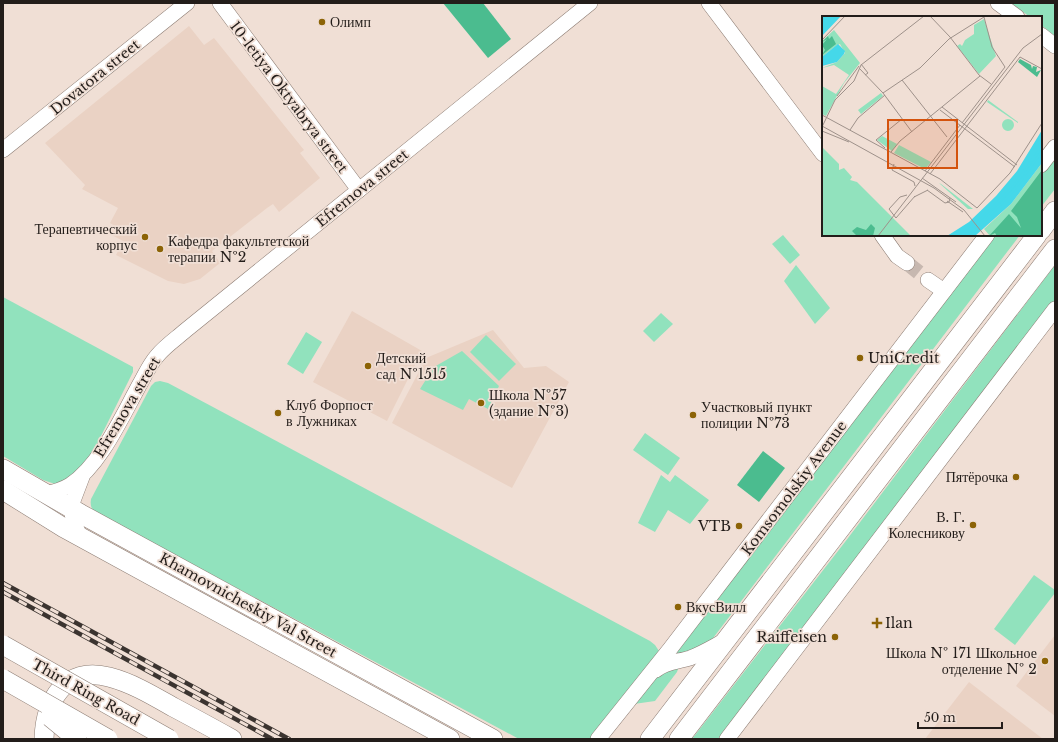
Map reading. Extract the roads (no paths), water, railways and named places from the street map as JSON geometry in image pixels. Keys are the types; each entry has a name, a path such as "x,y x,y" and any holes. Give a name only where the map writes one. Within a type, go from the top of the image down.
{"main road":[{"path":"1042,229 1055,211"},
{"path":"650,739 1036,236"},
{"path":"679,739 1055,249"},
{"name":"Khamovnicheskiy Val Street","path":"3,469 76,512 493,739"},
{"name":"Khamovnicheskiy Val Street","path":"3,490 79,535 450,739"},
{"name":"Third Ring Road","path":"3,645 169,739"},
{"path":"44,739 45,726 50,706 56,693 70,680 86,675 108,676 136,686 232,739"},
{"path":"3,680 77,739"},
{"path":"3,680 108,739"}],"street":[{"name":"Dovatora street","path":"6,142 187,3"},
{"name":"10-letiya Oktyabrya street","path":"220,3 359,190"},
{"name":"Efremova street","path":"45,494 56,492 69,485 89,468 106,444 157,356 186,330 590,3"},
{"path":"710,3 822,153"},
{"path":"998,3 1016,16"},
{"path":"1042,36 1055,46"},
{"path":"1042,164 1055,147"},
{"path":"883,236 897,256 907,264"},
{"name":"Komsomolskiy Avenue","path":"598,739 648,677 986,236"},
{"path":"928,280 944,292"},
{"path":"727,739 1055,309"},
{"name":"Efremova street","path":"79,535 76,512 81,490 89,468"},
{"path":"648,677 665,664 706,652 728,638"}],"tunnel":[{"path":"907,263 928,280"}],"railway":[{"path":"3,583 289,739"},
{"path":"3,592 272,739"}],"place":[{"name":"Олимп","path":"322,22"},
{"name":"Терапевтический корпус","path":"145,237"},
{"name":"Кафедра факультетской терапии №2","path":"160,249"},
{"name":"UniCredit","path":"860,358"},
{"name":"Детский сад №1515","path":"368,366"},
{"name":"Школа №57 (здание №3)","path":"481,403"},
{"name":"Клуб Форпост в Лужниках","path":"278,413"},
{"name":"Участковый пункт полиции №73","path":"693,415"},
{"name":"Пятёрочка","path":"1016,477"},
{"name":"В. Г. Колесникову","path":"973,525"},
{"name":"VTB","path":"739,526"},
{"name":"ВкусВилл","path":"678,607"},
{"name":"Ilan","path":"877,623"},
{"name":"Raiffeisen","path":"835,637"},
{"name":"Школа № 171 Школьное отделение № 2","path":"1045,661"}]}
